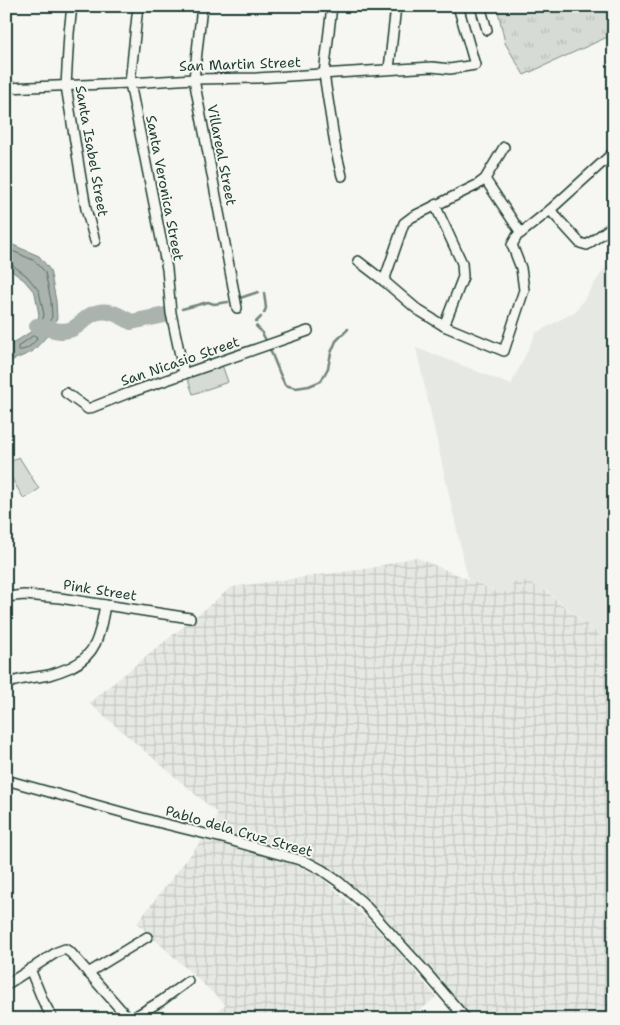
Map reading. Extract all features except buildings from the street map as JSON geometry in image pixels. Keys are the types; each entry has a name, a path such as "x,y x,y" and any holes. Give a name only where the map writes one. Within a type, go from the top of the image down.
{"street":[{"name":"Santa Isabel Street","path":"72,6 66,86 86,209 95,241"},
{"name":"Santa Veronica Street","path":"138,6 130,83 167,269 171,313 184,374"},
{"name":"Villareal Street","path":"202,6 194,79 237,308"},
{"path":"332,6 324,74 342,176"},
{"path":"389,69 396,6"},
{"name":"San Martin Street","path":"6,88 194,79 260,78 432,67 450,69 475,65 458,6"},
{"path":"480,6 487,30"},
{"path":"384,281 404,223 485,179 504,147"},
{"path":"358,261 411,305 444,326 504,351 524,290 521,268 512,245 521,232 550,210 614,152"},
{"path":"485,179 521,232"},
{"path":"434,205 462,263 463,277 444,326"},
{"path":"550,210 580,243 587,244 614,225"},
{"name":"San Nicasio Street","path":"66,393 88,409 308,331"},
{"name":"Pink Street","path":"6,597 39,596 190,618"},
{"path":"6,684 14,680 51,675 77,664 86,657 94,648 100,634 105,605"},
{"name":"Pablo dela Cruz Street","path":"6,780 307,862 339,882 363,903 466,1019"},
{"path":"88,973 147,937"},
{"path":"6,985 57,952 65,949 71,953 130,1019 161,1001 188,981"},
{"path":"30,969 43,1001 53,1019"}],"shaded area":[{"path":"614,262 614,647 546,590 503,594 468,579 416,348 511,385 536,333 576,311 605,268"},
{"path":"415,557 503,594 519,578 546,591 614,647 614,1019 470,1019 373,908 310,859 213,831 217,813 89,703 232,587 372,568"},
{"path":"202,840 257,853 303,868 322,878 367,919 397,950 436,997 410,1019 206,1019 226,1005 137,923"}],"green space":[{"path":"497,6 614,6 614,34 524,75 505,43"},
{"path":"222,365 228,382 193,394 187,377"},
{"path":"19,457 39,489 24,499 6,469 6,465"}],"water":[{"path":"6,242 39,256 50,270 57,318 47,336 32,352 6,363 6,348 35,329 39,315 35,293 24,280 6,267"}],"waterway":[{"path":"240,298 258,292"},
{"path":"264,293 266,308 264,313"},
{"path":"182,309 208,302 214,304 228,302"},
{"path":"37,326 64,331 72,329 91,315 101,312 116,314 131,322 165,315"},
{"path":"256,322 261,317"},
{"path":"256,326 267,342"},
{"path":"269,347 285,385 296,388 309,386 321,381 328,368 336,341 348,329"},
{"path":"150,1019 154,1016"}]}
